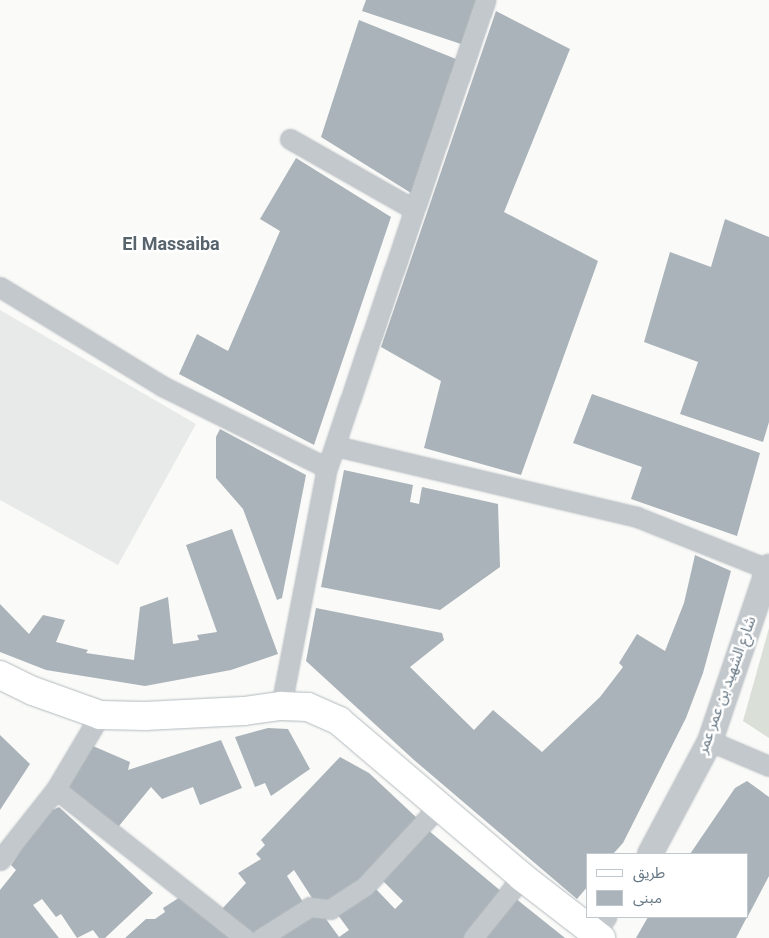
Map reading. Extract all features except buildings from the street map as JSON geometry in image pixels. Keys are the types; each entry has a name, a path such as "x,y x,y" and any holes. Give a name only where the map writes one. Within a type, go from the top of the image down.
{"main road":[{"path":"0,675 33,691 100,715 234,712 281,706 308,707 339,721 522,877 599,929"}],"street":[{"path":"281,706 327,468 412,209 485,0"},
{"path":"290,139 412,209"},
{"path":"0,287 162,386 327,468"},
{"path":"335,446 637,517 769,568"},
{"name":"شارع الشهيد بن عمر عمر","path":"651,853 710,740 769,568"},
{"path":"0,860 56,789 100,715"},
{"path":"710,740 769,766"},
{"path":"56,789 245,938"},
{"path":"261,938 310,907 330,909 365,886 439,806"},
{"path":"473,938 522,877"}],"shaded area":[{"path":"0,310 196,424 118,565 0,500"},
{"path":"769,628 769,738 743,721"}],"district":[{"name":"El Massaiba","path":"171,244"}]}
